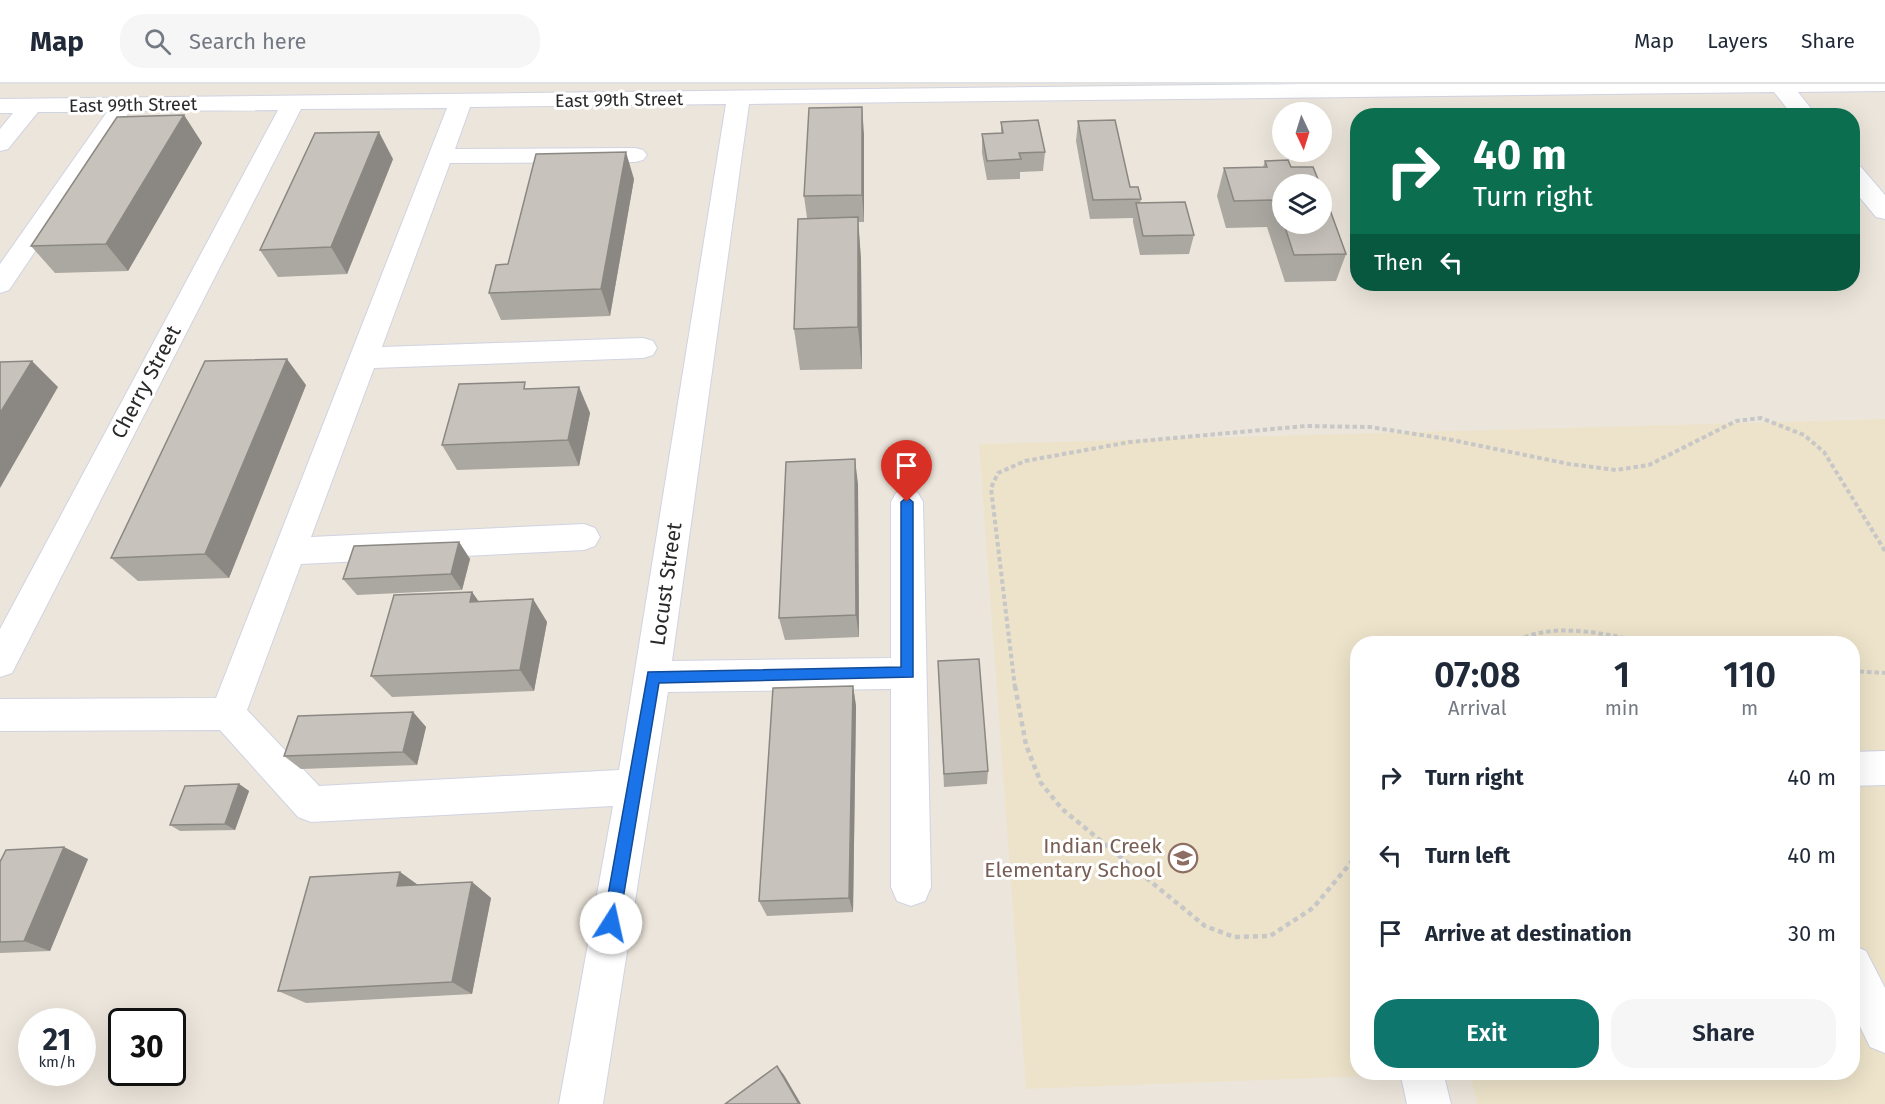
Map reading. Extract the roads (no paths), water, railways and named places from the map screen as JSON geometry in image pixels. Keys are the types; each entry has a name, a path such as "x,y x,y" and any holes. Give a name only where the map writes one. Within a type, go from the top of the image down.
{"street":[{"path":"162,105 177,84"},
{"name":"East 99th Street","path":"19,100 123,105 293,104 372,93 461,102 621,92 757,94 1885,84"},
{"path":"1781,86 1799,108"},
{"name":"Locust Street","path":"581,1104 653,677 757,94"},
{"path":"0,144 19,100"},
{"path":"228,714 461,102"},
{"name":"Cherry Street","path":"0,662 293,104"},
{"path":"0,284 123,105"},
{"path":"440,156 635,155"},
{"path":"1860,182 1885,212"},
{"path":"363,358 643,348"},
{"path":"907,502 911,887"},
{"path":"290,550 584,537"},
{"path":"653,677 908,673"},
{"path":"0,715 228,714 311,804 634,787"},
{"path":"1860,769 1885,768"},
{"path":"1860,981 1885,1032"},
{"path":"1423,1080 1429,1104"}],"place":[{"name":"Indian Creek Elementary School","path":"1183,858"}]}
